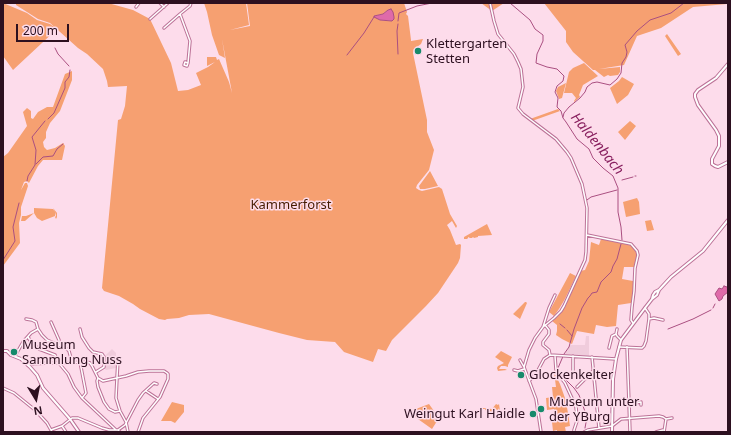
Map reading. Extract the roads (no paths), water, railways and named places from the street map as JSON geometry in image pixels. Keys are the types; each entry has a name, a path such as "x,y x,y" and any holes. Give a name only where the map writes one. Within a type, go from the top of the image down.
{"main road":[{"path":"728,64 716,78 698,90 695,97 698,105 719,136 719,146 712,159 712,164 718,167 728,162"},
{"path":"612,432 613,379 621,340 652,299 653,295 671,277 703,251 728,220"},
{"path":"3,351 7,351 23,360 38,375 43,388 78,431"}],"street":[{"path":"136,7 139,3"},
{"path":"160,3 164,7"},
{"path":"150,19 168,3"},
{"path":"164,28 190,6 191,3"},
{"path":"490,3 498,34 514,54 521,69 523,87 518,108 523,114 551,135 571,158 581,181 587,208 586,257 564,306 561,311 544,326 535,338 529,350 524,368 518,371 514,370"},
{"path":"180,14 190,41 188,63"},
{"path":"587,235 631,244 637,251 638,256 634,268 634,291 631,320 633,323"},
{"path":"544,326 549,308 555,295"},
{"path":"619,347 642,348 644,346 649,319 649,314 645,308"},
{"path":"649,319 654,318 663,320"},
{"path":"26,319 36,322 38,329 47,340 66,348 69,351 72,362"},
{"path":"51,322 59,340 59,345"},
{"path":"544,326 549,330 549,334 543,342 543,345 549,350 550,355"},
{"path":"15,356 23,342 38,329"},
{"path":"80,329 82,337 89,348 93,352 102,354 104,357 104,366 96,372"},
{"path":"609,348 612,336 616,334 617,329"},
{"path":"616,334 621,340"},
{"path":"28,337 34,346 56,357 82,398 118,431"},
{"path":"628,347 630,432"},
{"path":"530,381 544,359 550,355 616,359"},
{"path":"555,355 556,370 565,383 576,407 577,421 574,432"},
{"path":"573,356 573,373"},
{"path":"592,357 599,428"},
{"path":"118,360 116,398 120,411 126,422 128,432"},
{"path":"520,360 530,381 536,399 541,432"},
{"path":"28,365 58,362 90,363 96,372 98,387 104,402 109,409 115,412 120,411"},
{"path":"80,362 86,393 82,398"},
{"path":"98,378 103,381 138,372 149,371 164,371 168,374 168,379 158,400 143,418 138,432"},
{"path":"577,387 593,371"},
{"path":"118,431 126,422 138,400 154,383 157,384"},
{"path":"3,388 20,397 40,415 52,431 62,426 72,418 78,418 102,428 118,431"},
{"path":"146,391 158,400"},
{"path":"629,404 641,402 641,405"},
{"path":"584,432 612,426 621,419 659,416 666,419 672,418"},
{"path":"656,432 664,431 666,419"},
{"path":"62,426 66,432"},
{"path":"73,432 78,431"}],"waterway":[{"path":"398,21 399,13 417,6 432,3"},
{"name":"Haldenbach","path":"510,3 530,20 535,29 543,35 543,41 537,54 536,63 557,69 564,76 563,81 557,86 555,92 558,98 557,107 561,111 563,118 577,139 589,149 593,158 613,176 618,188 618,212 622,240"},
{"path":"563,117 564,113 569,107 580,98 587,87 592,83 597,82 610,85 617,79 621,73 622,63 626,57 627,52 625,45 637,31 650,20 671,13 684,3"},
{"path":"347,55 374,17"},
{"path":"398,24 398,54"},
{"path":"55,48 58,54 69,66"},
{"path":"48,119 54,113 65,88 65,82 69,77 70,70"},
{"path":"27,181 28,176 35,165 36,150 32,137 45,121"},
{"path":"36,164 43,157 53,156 57,149 63,144"},
{"path":"622,180 633,177"},
{"path":"587,200 591,197 617,190"},
{"path":"3,260 15,241 13,227 19,203"},
{"name":"Haldenbach","path":"585,428 587,417 579,395 559,373 558,368 569,347 582,308 592,293 597,292 601,282 611,272 617,259 621,244"},
{"path":"713,308 715,304"},
{"path":"668,329 711,310"},
{"path":"560,324 565,328"},
{"name":"Haldenbach","path":"567,330 572,336"}],"place":[{"name":"Klettergarten Stetten","path":"418,51"},
{"name":"Museum Sammlung Nuss","path":"14,352"},
{"name":"Glockenkelter","path":"521,375"},
{"name":"Museum unter der YBurg","path":"541,409"},
{"name":"Weingut Karl Haidle","path":"533,414"}],"park label":[{"name":"Kammerforst","path":"291,205"}]}
